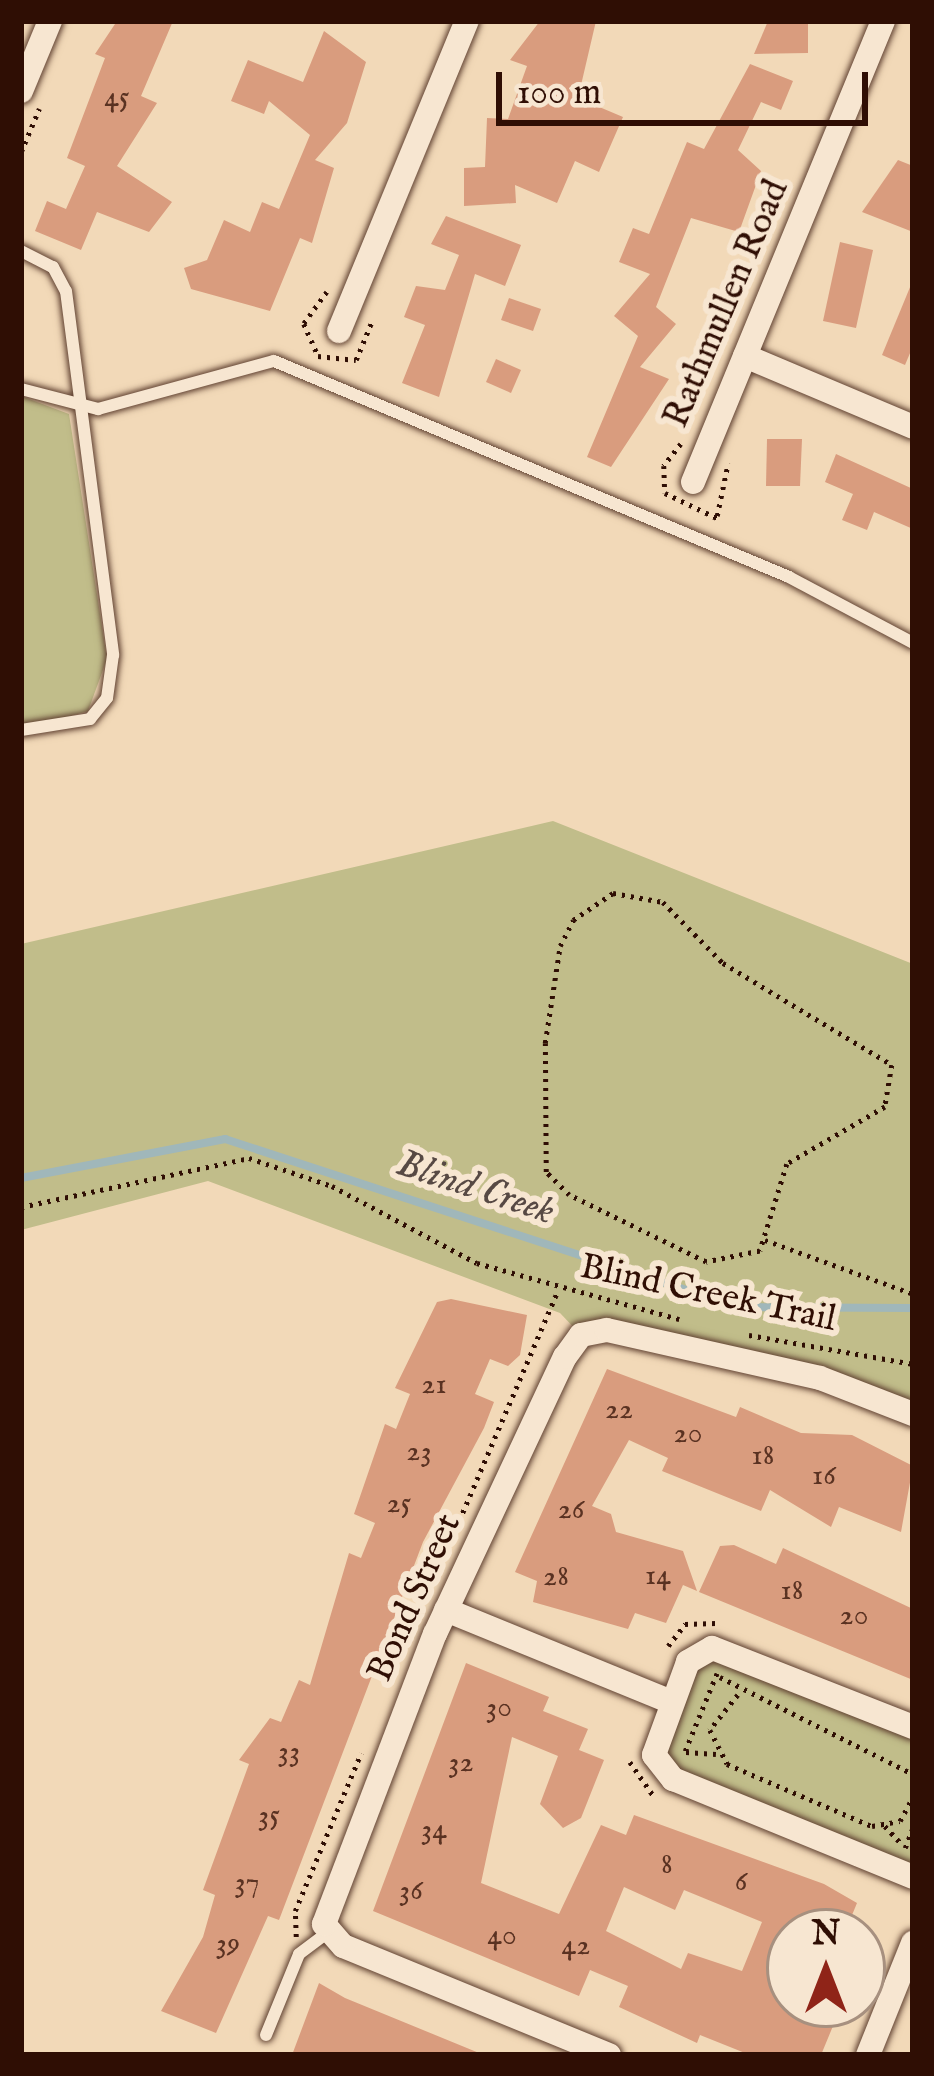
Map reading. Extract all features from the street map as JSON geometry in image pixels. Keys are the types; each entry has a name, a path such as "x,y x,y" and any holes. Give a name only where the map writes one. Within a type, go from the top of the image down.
{"street":[{"path":"21,91 50,21"},
{"path":"339,331 466,21"},
{"name":"Rathmullen Road","path":"693,482 883,21"},
{"path":"746,356 913,427"},
{"name":"Bond Street","path":"327,1933 327,1904 446,1610 565,1357 594,1330 820,1378 913,1414"},
{"path":"446,1610 671,1702"},
{"path":"913,1727 693,1656 671,1702 654,1755 674,1779 913,1877"},
{"path":"327,1933 608,2055"},
{"path":"868,2055 913,1943"}],"lane":[{"path":"21,251 64,283 112,684 90,718 22,732"},
{"path":"21,388 77,411 274,362 708,544 913,643"},
{"path":"266,2035 299,1954 327,1933"}],"path":[{"path":"708,544 729,457"},
{"path":"765,1240 787,1164 886,1107 892,1065 723,962 663,902 613,893 573,920 560,946 545,1043 546,1172 569,1195 706,1262 765,1240 913,1294"},
{"name":"Blind Creek Trail","path":"21,1207 249,1158 332,1186 477,1263 688,1321"},
{"name":"Blind Creek Trail","path":"732,1331 913,1364"},
{"path":"723,1662 738,1695 912,1771"},
{"path":"674,1779 723,1662"},
{"path":"712,1718 738,1695"},
{"path":"700,1713 712,1718"},
{"path":"712,1718 716,1754"},
{"path":"685,1752 716,1754 884,1826 905,1849"},
{"path":"884,1826 912,1801"}],"shaded area":[{"path":"21,396 69,414 107,659 88,711 44,724 21,723"},
{"path":"553,821 913,964 913,1414 840,1385 581,1335 560,1313 208,1181 21,1230 21,944"},
{"path":"699,1652 913,1727 913,1877 673,1779 655,1754"}],"building":[{"path":"117,21 173,21 141,96 157,103 117,166 172,202 149,232 97,212 81,250 35,231 47,201 66,209 85,166 67,158 105,58 95,54"},
{"path":"540,21 596,21 578,98 623,117 599,172 575,161 557,203 515,185 516,203 464,206 464,168 485,167 487,118 508,119 527,66 510,60"},
{"path":"768,21 808,21 808,53 754,54"},
{"path":"324,31 366,62 347,123 315,160 334,168 312,243 300,238 270,311 191,289 184,268 207,260 224,220 250,232 262,202 279,209 310,135 269,101 264,114 231,101 248,60 303,82"},
{"path":"750,64 793,81 781,110 761,102 738,150 761,171 739,232 691,218 656,307 676,324 640,367 669,379 611,467 587,457 638,336 614,316 650,274 619,262 633,228 649,234 687,142 704,149"},
{"path":"898,160 913,166 913,232 862,212"},
{"path":"446,216 521,245 505,286 475,274 439,397 402,383 425,325 404,317 416,286 445,290 459,255 431,244"},
{"path":"840,242 873,250 856,328 823,321"},
{"path":"913,280 913,346 905,365 882,355"},
{"path":"509,298 541,309 533,331 501,320"},
{"path":"496,359 521,370 511,393 486,382"},
{"path":"767,439 802,439 800,486 766,486"},
{"path":"836,454 913,489 913,529 874,512 867,530 842,520 853,494 825,482"},
{"path":"451,1299 527,1315 520,1355 508,1366 490,1359 475,1394 494,1402 484,1428 423,1542 279,1920 268,1916 216,2033 161,2011 203,1937 215,1895 203,1890 249,1764 239,1760 270,1718 281,1722 299,1680 310,1685 349,1553 361,1558 375,1523 354,1514 385,1424 396,1429 410,1394 395,1388 437,1302"},
{"path":"607,1369 736,1417 740,1407 801,1433 852,1435 913,1466 901,1532 839,1507 831,1527 770,1490 761,1511 662,1471 668,1458 629,1440 592,1506 611,1514 616,1532 683,1551 697,1591 683,1585 666,1623 635,1613 628,1629 533,1602 537,1581 515,1572"},
{"path":"734,1545 776,1564 783,1548 913,1609 913,1680 699,1592 720,1546"},
{"path":"466,1663 549,1697 543,1711 588,1729 579,1750 604,1760 581,1818 563,1828 540,1804 558,1756 512,1737 481,1883 559,1914 601,1825 626,1835 634,1815 824,1884 857,1903 855,1908 766,1908 766,2028 832,2028 821,2055 750,2055 700,2035 697,2043 619,2007 628,1986 590,1970 579,1996 373,1911","holes":["624,1887 675,1910 684,1890 762,1922 742,1971 688,1953 681,1969 606,1931"]},
{"path":"319,1983 345,1998 484,2055 292,2055"}],"waterway":[{"name":"Blind Creek","path":"21,1178 225,1139 738,1307 913,1308"}]}
